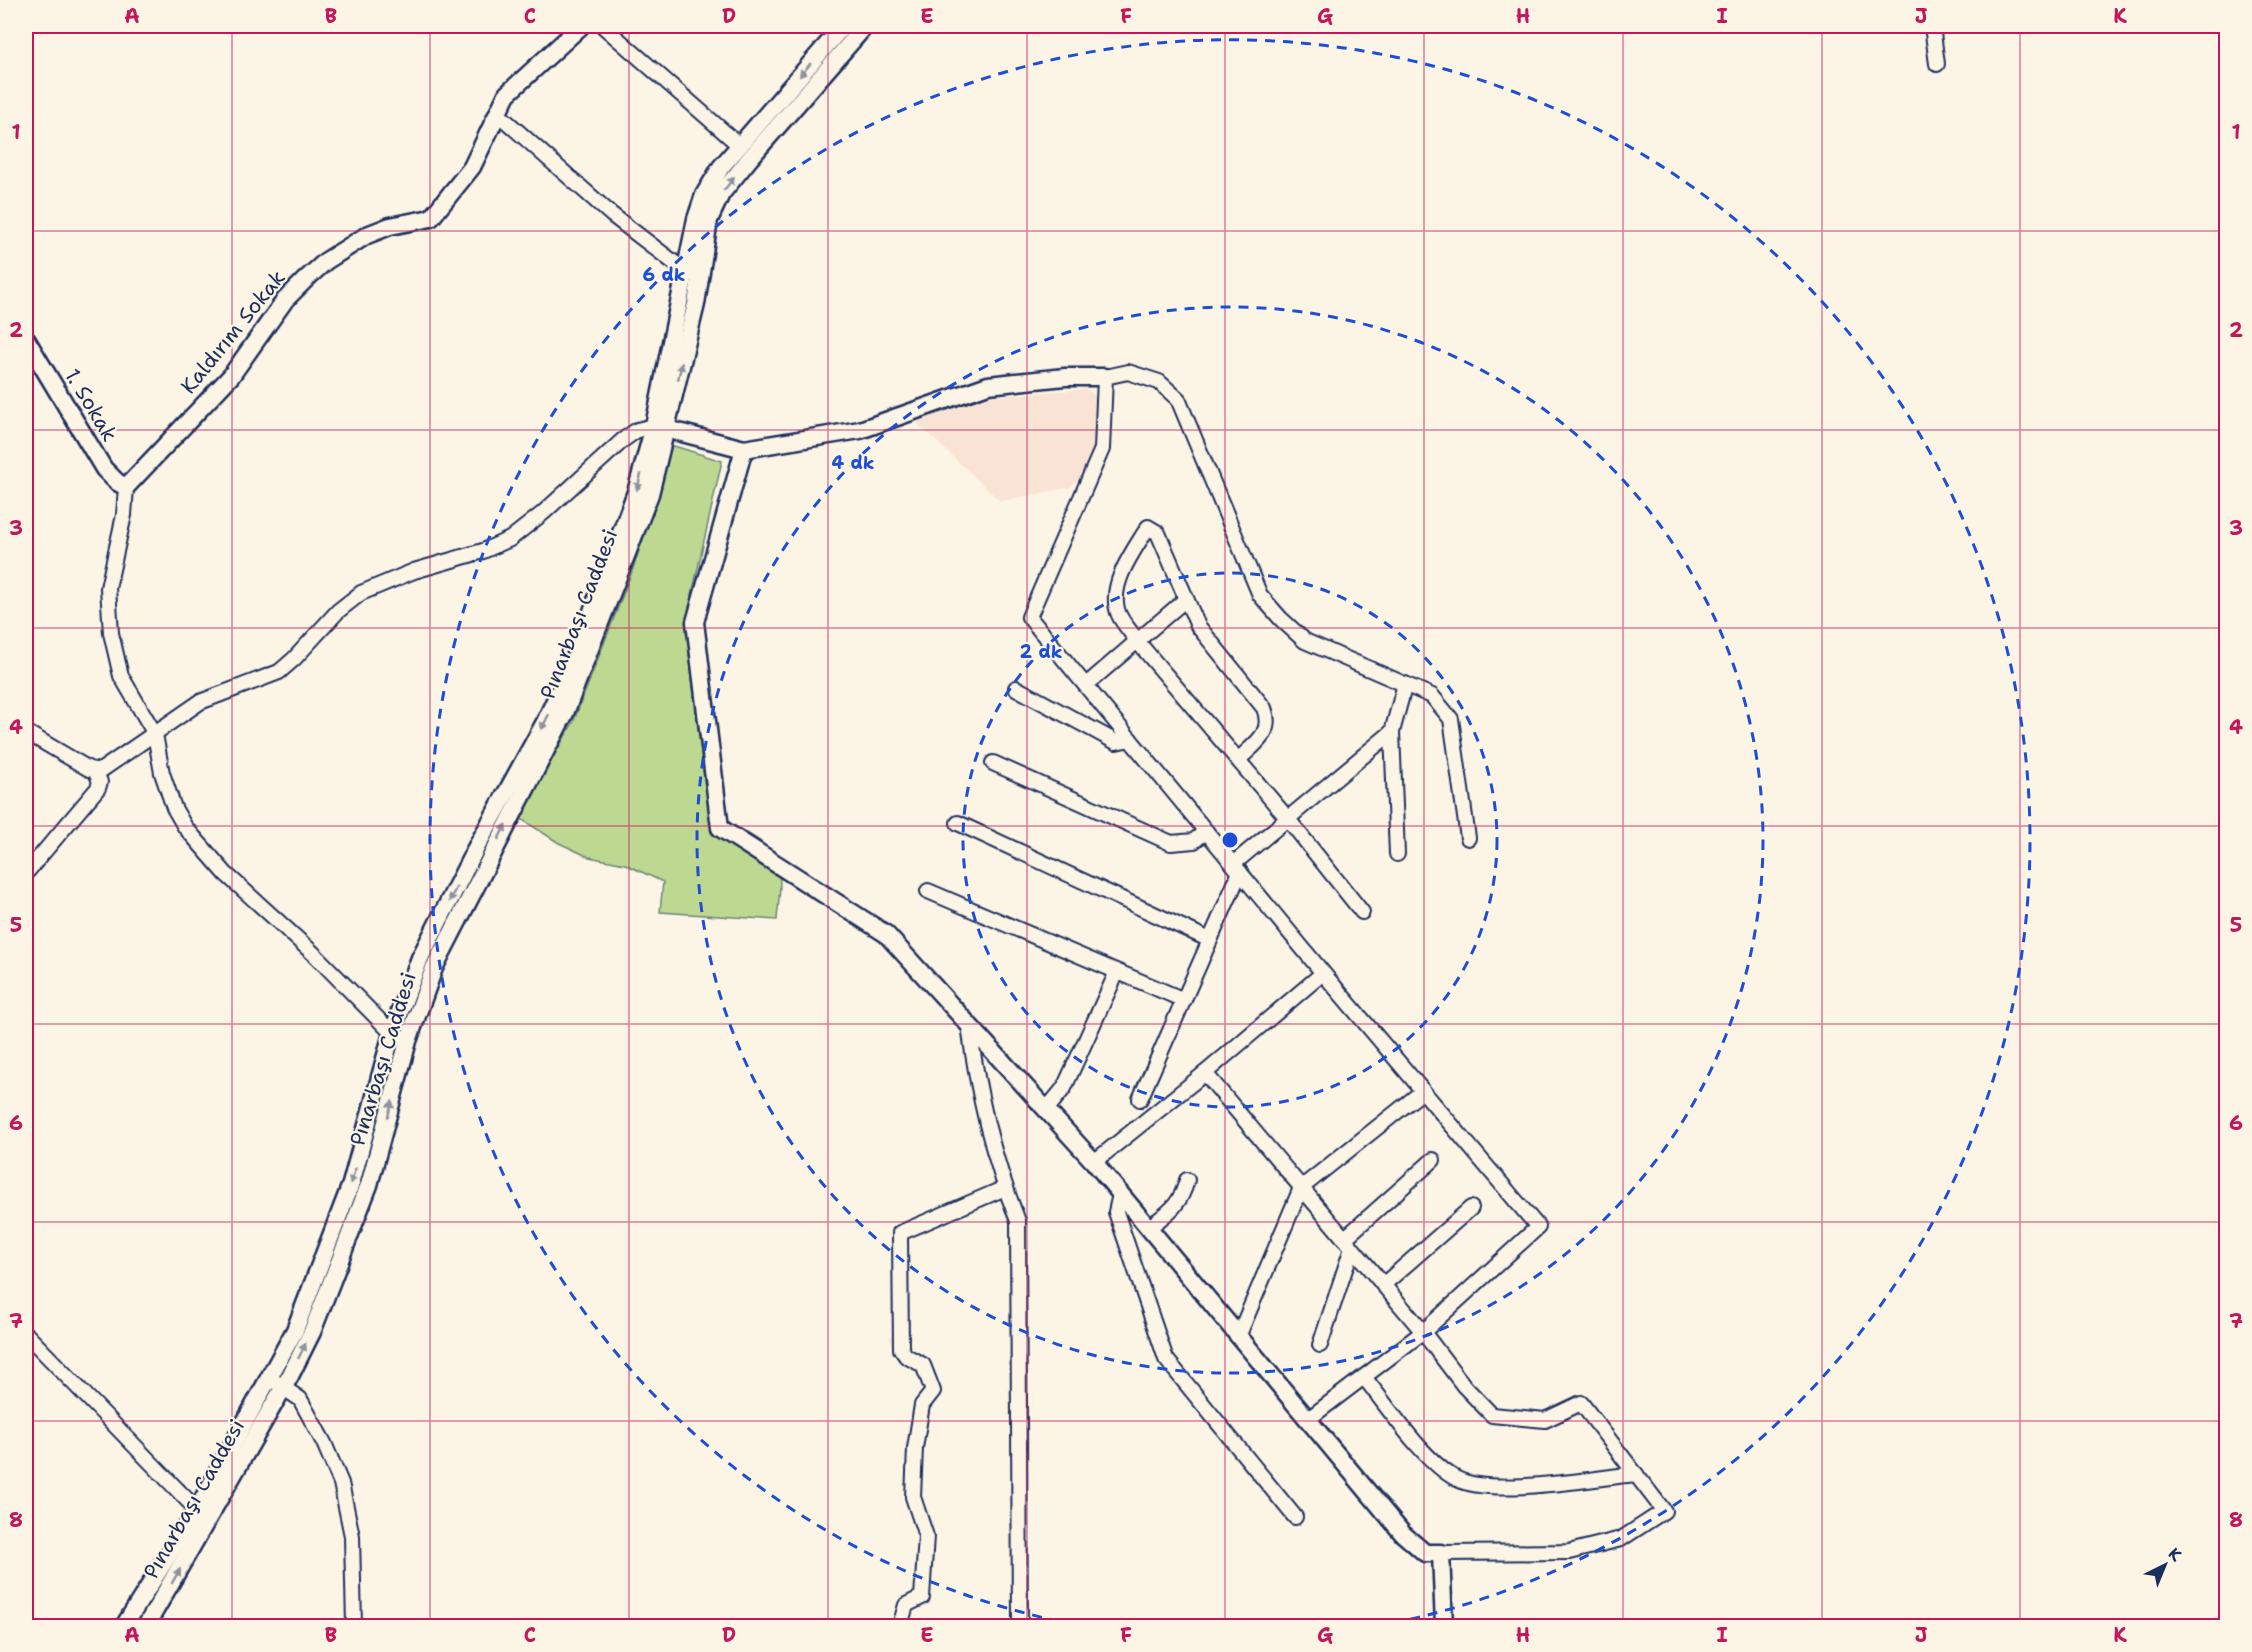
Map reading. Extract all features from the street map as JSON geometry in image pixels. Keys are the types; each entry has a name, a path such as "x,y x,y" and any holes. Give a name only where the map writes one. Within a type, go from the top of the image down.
{"street":[{"name":"Kaldırım Sokak","path":"126,487 231,376 285,300 306,279 340,251 367,235 390,226 430,218 447,201 472,167 497,113 514,86 581,26"},
{"path":"603,26 739,145"},
{"path":"124,1626 277,1384 351,1184 392,1034 420,958 476,848 545,722 576,655 660,427 693,273 704,195 721,167 739,145 843,26"},
{"path":"693,273 709,220 721,194 865,26"},
{"path":"1932,26 1937,64"},
{"path":"497,113 612,215 693,273"},
{"name":"1. Sokak","path":"26,339 104,470 126,487"},
{"path":"96,772 200,702 279,672 338,611 361,593 414,571 474,553 510,539 637,430 660,427 744,449 860,430 987,385 1065,377 1105,377 1128,372 1159,382 1178,399 1260,595 1281,619 1305,641 1432,696 1451,719 1468,838"},
{"path":"1105,377 1102,449 1029,617 1323,973 1538,1227 1423,1332 1307,1420"},
{"name":"Pınarbaşı Caddesi","path":"146,1626 277,1384 312,1332 369,1185 408,1041 434,968 565,713 650,494 660,427"},
{"path":"744,449 695,622 720,828 886,934 1094,1162 1403,1534 1425,1553 1569,1552 1621,1539 1664,1511 1581,1403 1545,1420 1492,1414 1464,1386 1423,1332 1205,1073"},
{"path":"126,487 124,515 108,588 110,624 115,660 121,676 155,734 167,792 185,827 226,874 315,955 392,1034 408,1041"},
{"path":"1238,760 1264,735 1269,720 1264,708 1198,626 1158,533 1148,527 1121,574 1115,600 1117,612 1137,641 1288,819 1362,912"},
{"path":"1086,685 1186,599"},
{"path":"1397,854 1392,732 1405,684"},
{"path":"1016,688 1116,742 1130,739"},
{"path":"26,732 96,772 100,782 98,788 26,873"},
{"path":"1140,1099 1210,940 1236,868 1288,819 1392,732"},
{"path":"993,763 1172,843 1194,841 1206,831"},
{"path":"958,823 1210,940"},
{"path":"928,891 1184,1000"},
{"path":"1046,1110 1064,1088 1117,972"},
{"path":"1094,1162 1205,1073 1323,973"},
{"path":"969,1025 977,1087 994,1158 1018,1221 1020,1626"},
{"path":"1238,1337 1301,1188 1423,1091"},
{"path":"1320,1345 1348,1243 1433,1160"},
{"path":"1148,1228 1177,1205 1187,1180"},
{"path":"900,1626 906,1605 922,1597 926,1536 913,1497 915,1448 922,1405 933,1391 923,1365 906,1356 901,1349 900,1233 1005,1188"},
{"path":"1120,1194 1116,1212 1166,1359 1295,1517"},
{"path":"1383,1285 1471,1208"},
{"path":"26,1334 197,1510"},
{"path":"1364,1377 1417,1443 1457,1479 1472,1484 1510,1486 1636,1474"},
{"path":"277,1384 300,1399 324,1443 341,1483 352,1536 354,1626"},
{"path":"1441,1553 1444,1626"}],"shaded area":[{"path":"1086,389 1095,396 1098,444 1081,478 1068,488 1000,501 916,422 983,397"}],"green space":[{"path":"671,445 722,461 692,594 688,643 705,787 718,813 728,822 760,841 773,855 780,878 777,920 660,912 663,882 625,864 589,857 559,843 518,817 573,723 631,574 659,492"}]}
